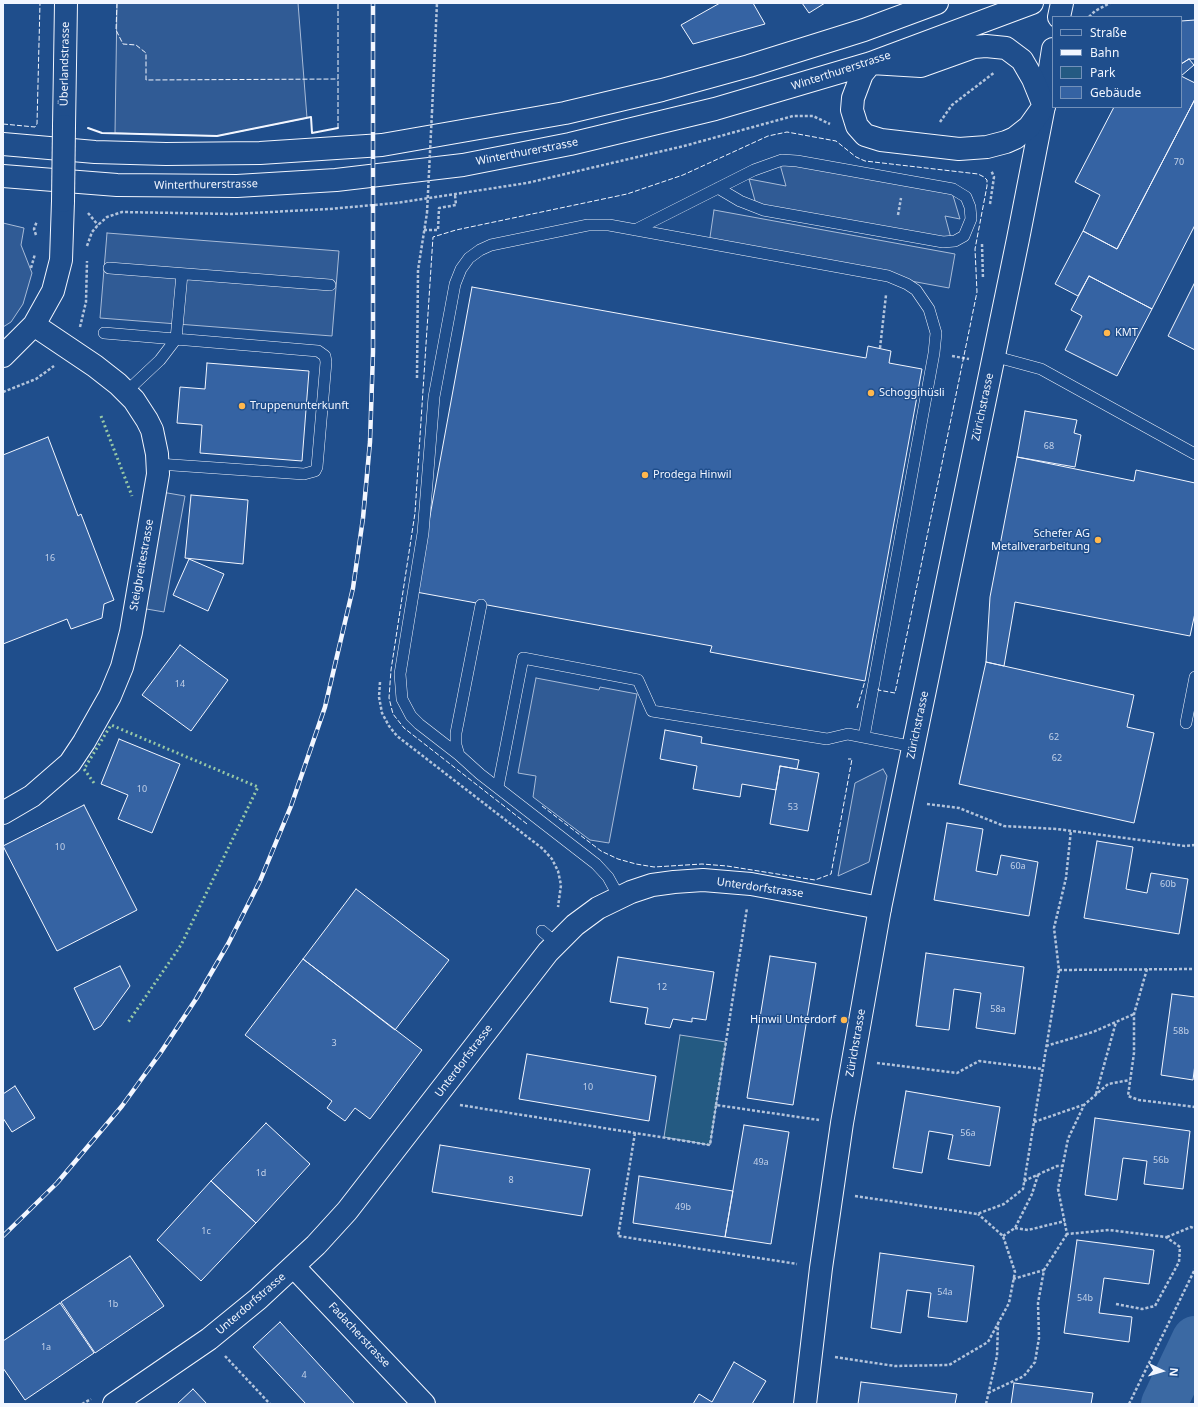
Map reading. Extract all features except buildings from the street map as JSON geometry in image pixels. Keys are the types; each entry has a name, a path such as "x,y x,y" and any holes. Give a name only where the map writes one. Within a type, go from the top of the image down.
{"street":[{"name":"Überlandstrasse","path":"34,325 48,301 58,276 62,249 66,3"},
{"path":"3,144 95,152 166,154 260,153 382,145 557,114 669,88 749,66 864,30 937,3"},
{"name":"Winterthurerstrasse","path":"3,176 117,185 169,187 294,184 386,175 518,155 622,133 715,109 871,63 1032,3"},
{"path":"1059,16 1062,3"},
{"path":"1001,46 1016,54 1026,65 1037,87 1044,106 1029,127 1006,142 978,149 935,146 881,140 868,137 859,130 853,117 853,98 862,74 871,63 921,66 974,47 1001,46"},
{"name":"Zürichstrasse","path":"804,1404 821,1268 842,1123 880,908 914,747 986,362 1044,106 1052,55"},
{"path":"3,356 34,325"},
{"name":"Steigbreitestrasse","path":"3,814 32,796 70,763 84,742 110,696 122,667 130,632 156,486 158,464 155,443 147,420 126,391 82,356 34,325"},
{"name":"Unterdorfstrasse","path":"114,1404 145,1382 176,1364 210,1339 294,1267 347,1211 434,1101 535,968 549,937 619,897 652,885 685,881 715,881 751,884 880,908"},
{"name":"Fadacherstrasse","path":"294,1267 424,1404"}],"lane":[{"path":"635,230 718,188 765,165 789,160 958,191 968,201 971,219 964,236 952,242 762,210 740,201 718,188"},
{"path":"619,897 608,877 596,864 468,764 459,754 418,724 411,716 402,699 400,674 423,527 433,408 455,284 461,269 469,258 480,250 491,245 588,225 609,226 888,276 908,284 924,299 934,322 936,343 864,737"},
{"path":"109,268 330,285"},
{"path":"126,391 160,360 176,339 182,274"},
{"path":"104,334 321,352 325,356 326,362 317,467 315,471 304,474 158,464"},
{"path":"986,362 1041,369 1195,454"},
{"path":"459,754 456,745 456,733 481,605"},
{"path":"498,787 523,658 638,680 652,711 827,739 848,734 914,747"},
{"path":"1186,723 1195,677"}],"path":[{"path":"417,382 418,270 427,213 437,3"},
{"path":"1090,16 1095,11 1110,3"},
{"path":"935,146 937,131 944,114 952,105 995,71"},
{"path":"989,168 994,177 989,208"},
{"path":"894,233 904,180"},
{"path":"424,230 438,230 439,208 456,205 455,195"},
{"path":"85,210 98,225"},
{"path":"983,237 981,251 984,282"},
{"path":"880,348 888,276"},
{"path":"381,680 379,697 382,713 389,726 398,736 543,849 552,859 560,877 561,893 549,937"},
{"path":"902,802 960,808 1004,826 1071,830 1184,846 1195,845"},
{"path":"832,1192 977,1214 1004,1204 1023,1189 1059,970 1054,928 1066,878 1071,830"},
{"path":"434,1101 710,1144 751,884"},
{"path":"1147,969 1134,1014 1134,1052 1128,1096 1139,1100 1195,1107"},
{"path":"1059,970 1195,969"},
{"path":"1046,1046 1093,1032 1134,1014"},
{"path":"1096,1094 1116,1022"},
{"path":"853,1060 957,1073 979,1061 1042,1069"},
{"path":"988,1393 1024,1376 1035,1362 1038,1338 1038,1303 1044,1270 1067,1234 1058,1190 1068,1139 1084,1105 1108,1084 1130,1080"},
{"path":"716,1105 842,1123"},
{"path":"1034,1122 1084,1105"},
{"path":"635,1133 618,1236 821,1268"},
{"path":"1024,1182 1063,1166"},
{"path":"1003,1236 1015,1228 1032,1194 1038,1175"},
{"path":"810,1353 895,1366 950,1364 988,1342 1009,1303 1015,1272 1003,1236 977,1214"},
{"path":"1015,1228 1028,1230 1064,1221"},
{"path":"1166,1237 1191,1227 1195,1229"},
{"path":"1067,1234 1109,1230 1166,1237 1180,1247 1179,1262 1154,1306 1142,1309 1116,1304"},
{"path":"1129,1404 1195,1269"},
{"path":"1013,1279 1044,1270"},
{"path":"986,1404 997,1356 998,1323"},
{"path":"210,1339 270,1404"},
{"path":"82,1404 92,1398"}],"green space":[{"path":"680,1035 726,1042 710,1145 664,1137"}],"shaded area":[{"path":"117,3 298,3 307,118 217,136 115,133"},
{"path":"779,161 951,189 960,219 945,216 952,242 757,208 749,179 786,186"},
{"path":"714,210 955,254 949,288 709,244"},
{"path":"3,223 24,228 21,245 32,273 23,304 11,322 3,327"},
{"path":"107,233 339,251 332,336 100,318"},
{"path":"156,491 185,496 164,612 135,607"},
{"path":"536,678 599,690 600,687 637,694 609,843 590,840 533,797 536,776 518,773"},
{"path":"883,769 887,776 869,862 838,876 855,783"}],"waterway":[{"path":"1164,1404 1195,1339"}],"railway":[{"path":"3,1236 57,1183 122,1106 161,1052 196,999 228,944 260,881 291,806 325,707 353,588 363,518 370,442 373,352 373,3"}],"hedge":[{"path":"101,416 132,496"},
{"path":"94,783 84,769 111,725 258,787 181,945 127,1024"}],"fence":[{"path":"3,124 35,127 37,124 40,3"},
{"path":"117,3 116,30 123,44 136,45 146,53 146,80 338,79"},
{"path":"338,3 338,128"},
{"path":"527,824 404,728 393,714 389,698 391,670 415,513 433,237 456,230 627,194 683,175 768,136 787,132 836,141 856,157 865,161 978,174 987,180 975,249 977,292 895,693 878,690 879,687"},
{"path":"857,708 865,681"},
{"path":"542,806 601,851 618,859 636,864 654,867 702,864 727,866 815,880 831,874 852,759 848,759"}],"wall":[{"path":"88,128 102,133 217,136 311,117 312,133 338,128"}],"place":[{"name":"KMT","path":"1107,333"},
{"name":"Schoggihüsli","path":"871,393"},
{"name":"Truppenunterkunft","path":"242,406"},
{"name":"Prodega Hinwil","path":"645,475"},
{"name":"Schefer AG Metallverarbeitung","path":"1098,540"},
{"name":"Hinwil Unterdorf","path":"844,1020"}]}
